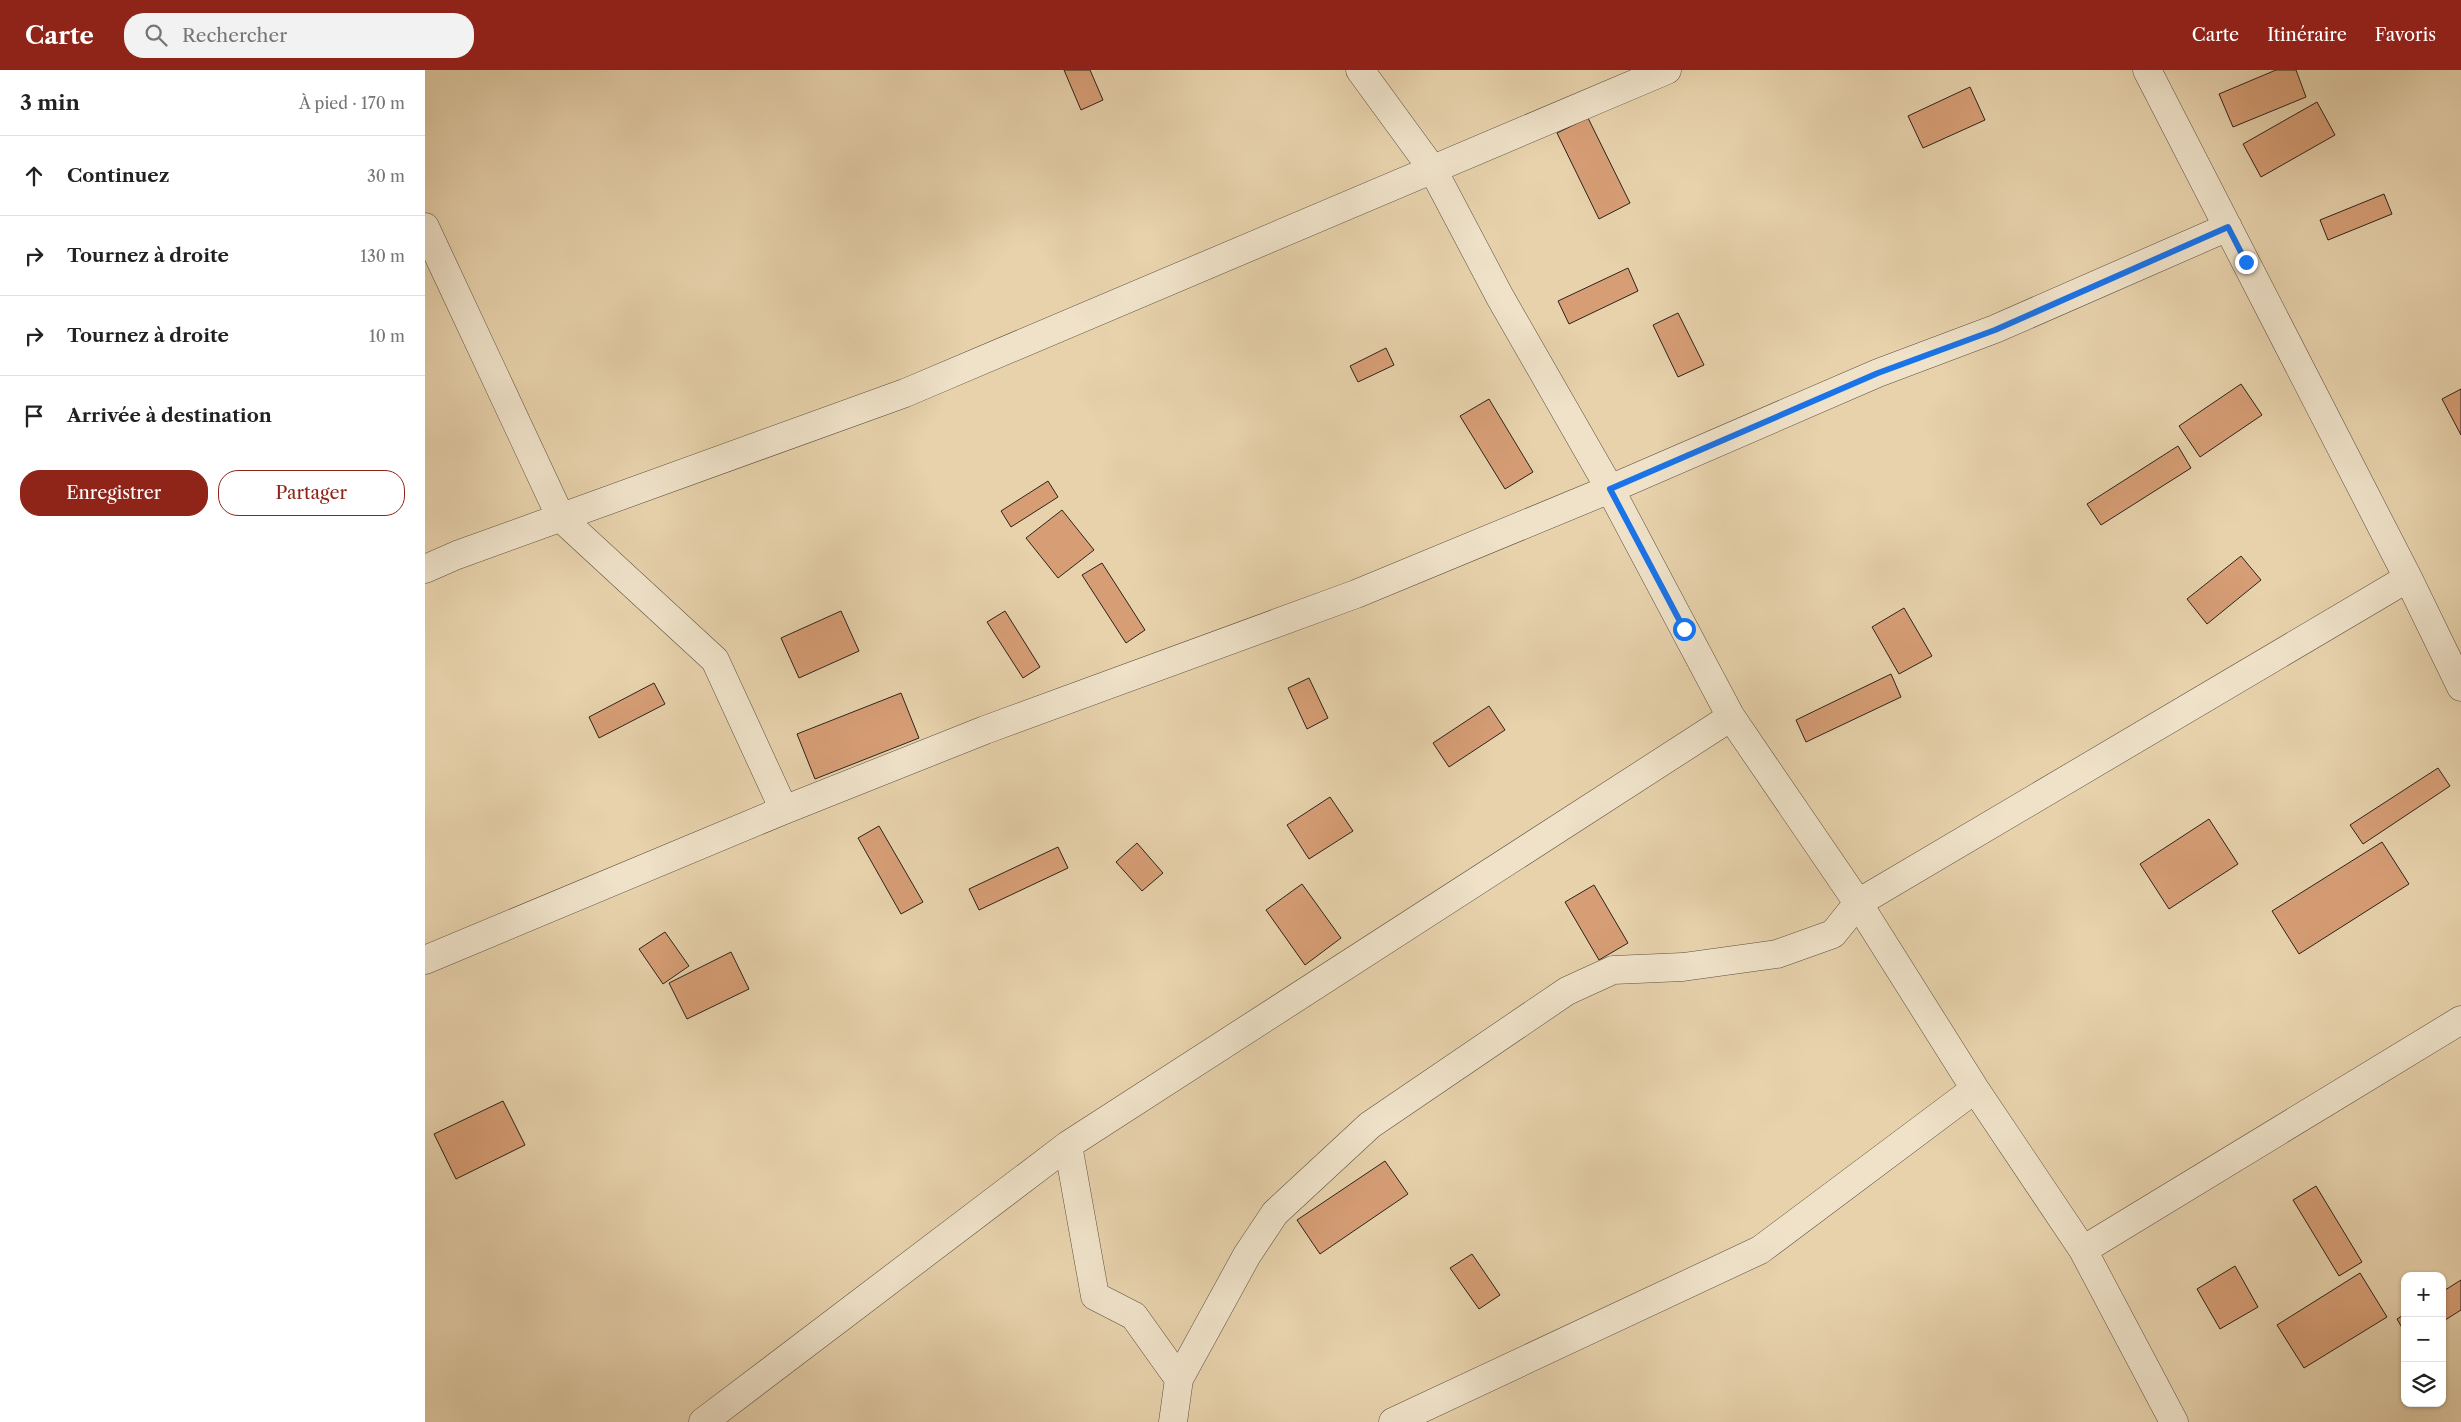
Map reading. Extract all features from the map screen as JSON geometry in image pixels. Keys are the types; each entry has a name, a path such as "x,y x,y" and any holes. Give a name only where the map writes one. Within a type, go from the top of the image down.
{"street":[{"path":"1360,70 1433,170 1499,297 1610,489 1731,717 1858,903 1975,1089 2083,1250 2174,1422"},
{"path":"425,569 457,555 905,393 1667,70"},
{"path":"2147,70 2408,578 2461,687"},
{"path":"425,227 561,518 715,660 784,810"},
{"path":"425,960 784,810 985,730 1356,594 1610,489 1878,373 1995,330 2228,227"},
{"path":"1173,1422 1179,1380 1247,1255 1275,1213 1371,1125 1567,992 1613,970 1683,967 1777,954 1833,934 1858,903 2408,578"},
{"path":"703,1422 1068,1144 1731,717"},
{"path":"2083,1250 2461,1020"},
{"path":"1393,1422 1760,1250 1975,1089"},
{"path":"1068,1144 1095,1296 1134,1316 1179,1380"}],"building":[{"path":"1064,70 1090,70 1103,100 1081,110"},
{"path":"2276,70 2296,70 2306,97 2233,127 2219,94"},
{"path":"1970,87 1985,120 1923,148 1908,116"},
{"path":"2317,102 2335,135 2261,177 2243,144"},
{"path":"1588,118 1630,203 1599,219 1557,133"},
{"path":"2384,194 2392,214 2328,240 2320,220"},
{"path":"1628,268 1638,291 1569,324 1558,301"},
{"path":"1678,313 1704,365 1678,377 1653,325"},
{"path":"1386,348 1394,365 1358,382 1350,366"},
{"path":"2241,384 2262,415 2200,457 2179,426"},
{"path":"2461,389 2461,435 2442,399"},
{"path":"1489,399 1533,472 1505,489 1460,416"},
{"path":"2178,446 2191,468 2101,525 2087,504"},
{"path":"1048,481 1058,497 1011,527 1001,511"},
{"path":"1062,510 1094,550 1058,578 1026,538"},
{"path":"2241,556 2261,580 2207,624 2187,599"},
{"path":"1102,563 1145,630 1126,643 1082,575"},
{"path":"1904,608 1932,656 1899,674 1872,627"},
{"path":"841,611 859,651 799,678 781,638"},
{"path":"1005,611 1040,667 1023,678 987,622"},
{"path":"1891,674 1901,697 1806,742 1796,720"},
{"path":"1309,678 1328,718 1307,729 1288,688"},
{"path":"654,683 665,704 599,738 589,717"},
{"path":"901,693 919,738 815,779 797,734"},
{"path":"1489,706 1505,730 1449,767 1433,743"},
{"path":"2438,768 2450,786 2363,844 2350,825"},
{"path":"1330,797 1353,831 1309,859 1287,825"},
{"path":"2209,819 2238,864 2169,909 2140,864"},
{"path":"879,826 923,902 901,914 858,838"},
{"path":"2382,842 2409,884 2299,954 2272,911"},
{"path":"1137,843 1163,873 1142,891 1116,862"},
{"path":"1058,847 1068,868 979,910 969,889"},
{"path":"1302,884 1341,938 1305,965 1266,910"},
{"path":"1594,885 1628,943 1599,960 1565,902"},
{"path":"665,932 689,966 663,984 639,949"},
{"path":"731,952 749,989 687,1019 669,983"},
{"path":"503,1101 525,1145 456,1179 434,1134"},
{"path":"1385,1161 1408,1194 1320,1254 1297,1220"},
{"path":"2316,1186 2362,1262 2339,1276 2293,1200"},
{"path":"1472,1254 1500,1295 1479,1309 1450,1268"},
{"path":"2235,1266 2258,1307 2220,1329 2197,1289"},
{"path":"2360,1273 2387,1317 2304,1368 2277,1325"},
{"path":"2461,1280 2461,1310 2446,1319 2446,1317 2446,1289"},
{"path":"2401,1316 2401,1326 2397,1319"}],"route":[{"path":"1684,629 1610,489 1878,373 1995,330 2228,227 2246,262"}]}
